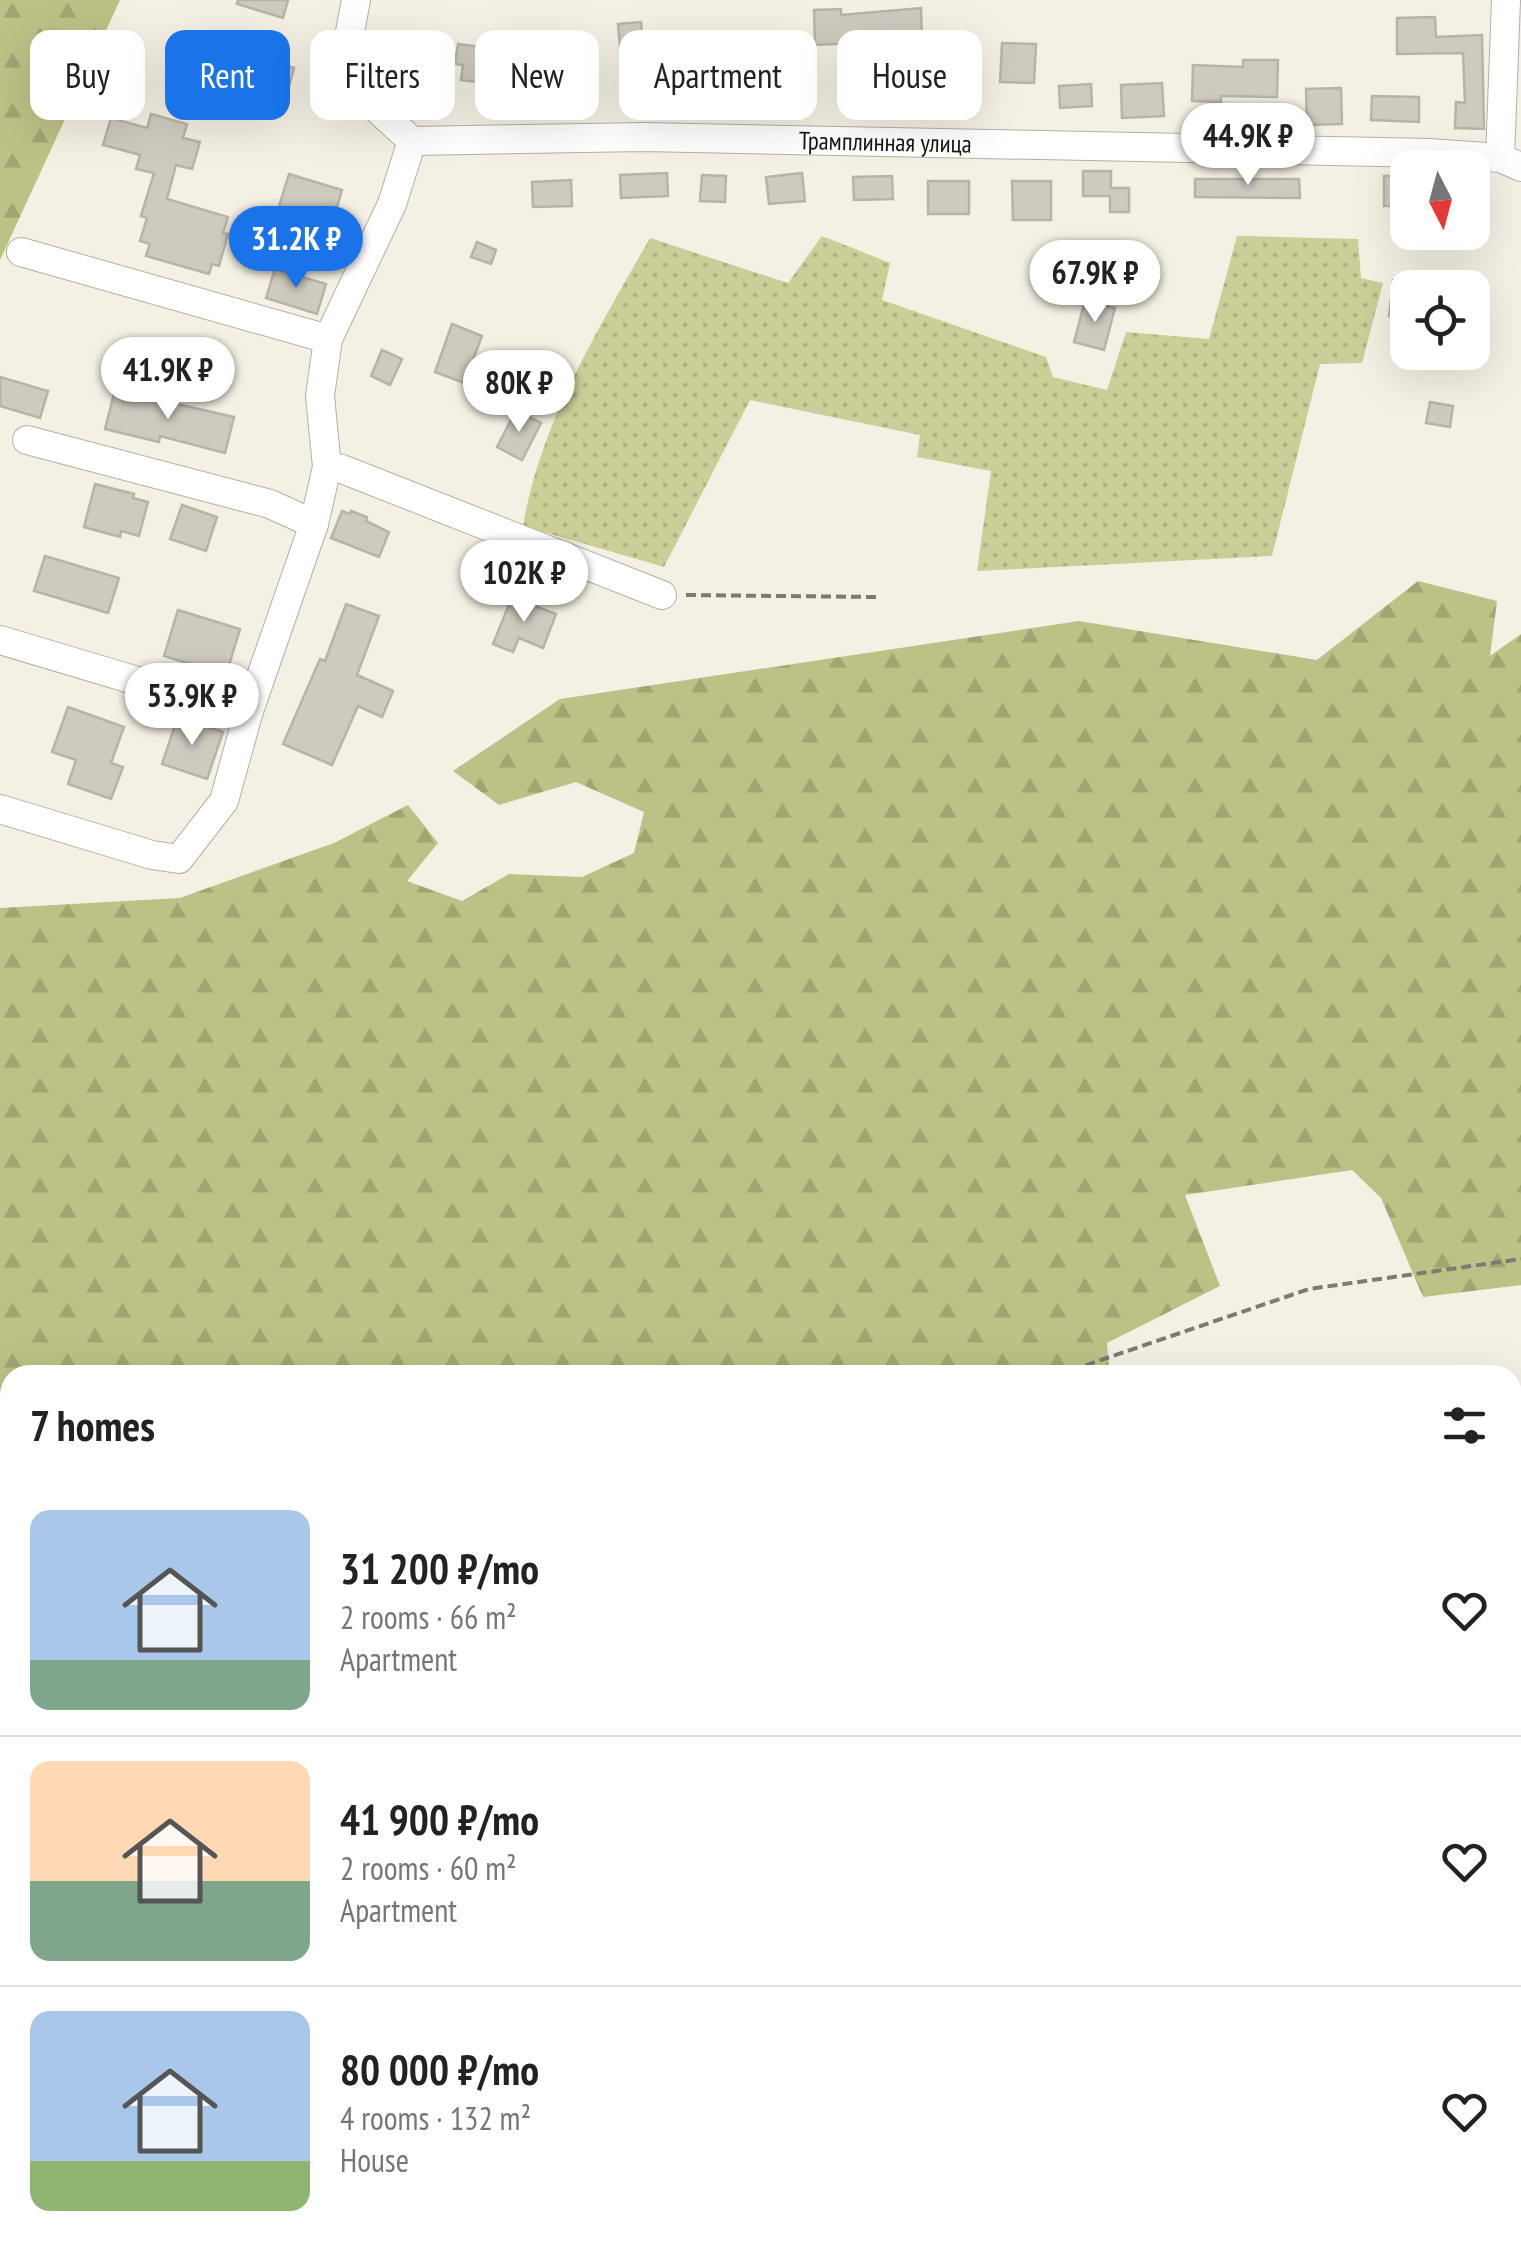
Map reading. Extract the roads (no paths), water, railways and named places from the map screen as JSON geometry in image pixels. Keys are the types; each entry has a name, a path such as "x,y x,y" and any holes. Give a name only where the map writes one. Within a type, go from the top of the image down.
{"street":[{"path":"0,809 152,855 179,859 224,801 248,714 314,524 327,466 320,396 328,339 392,204 412,141 364,97 349,36 356,0"},
{"path":"1506,0 1510,163"},
{"name":"Трамплинная улица","path":"412,141 644,137 1429,152 1510,163"},
{"path":"21,252 328,339"},
{"path":"27,440 270,504 314,524"},
{"path":"327,466 662,595"},
{"path":"0,640 248,714"}]}
